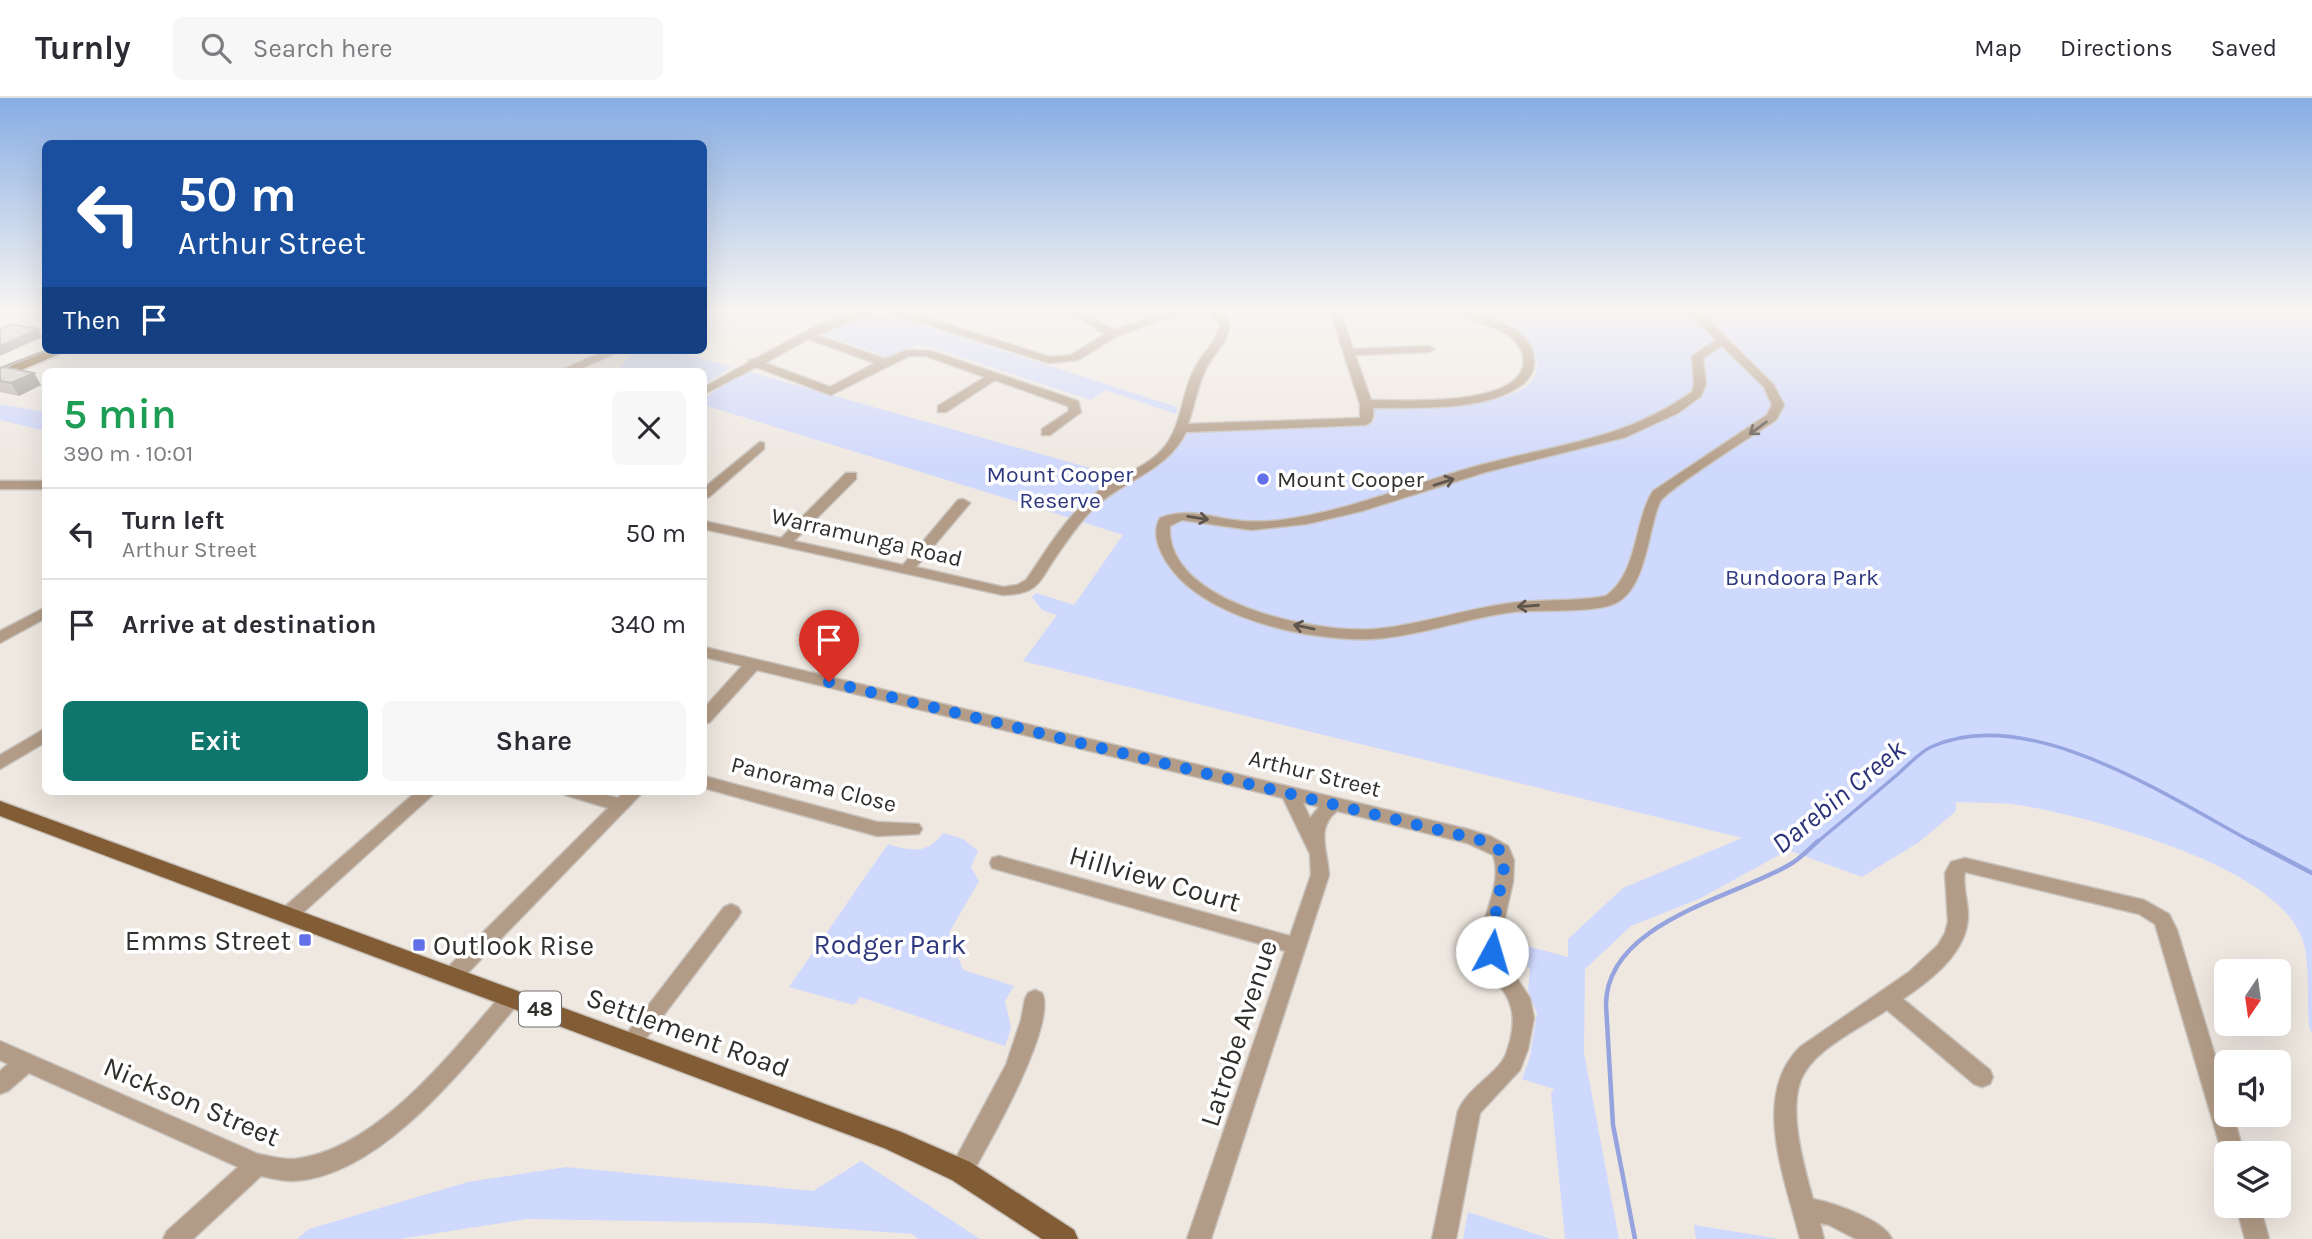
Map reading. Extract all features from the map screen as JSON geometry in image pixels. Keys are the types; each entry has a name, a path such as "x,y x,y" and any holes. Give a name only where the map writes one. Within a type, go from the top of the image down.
{"highway":[{"path":"0,375 29,363"}],"main road":[{"name":"Settlement Road","path":"0,808 892,1140 961,1171 1065,1239"}],"street":[{"path":"707,389 751,363"},
{"path":"756,363 831,391 885,363"},
{"path":"955,363 1074,404 1074,412 1046,432"},
{"path":"1021,589 1031,583 1081,512 1100,495 1162,456 1174,443 1204,363"},
{"path":"1181,428 1348,424 1365,421 1368,414 1353,363"},
{"path":"1366,404 1462,402 1490,396 1517,384 1528,371 1528,363"},
{"path":"1696,363 1701,388 1690,400 1658,418 1600,441 1482,469 1392,498 1286,524 1252,526 1183,516 1165,522 1162,533 1177,568 1213,598 1242,611 1334,633 1375,634 1475,613 1611,600 1619,596 1625,586 1646,537 1650,506 1658,494 1733,446 1772,417 1777,410 1776,396 1746,363"},
{"path":"942,409 994,376"},
{"path":"707,491 760,446"},
{"path":"785,542 850,475"},
{"path":"0,485 42,485"},
{"path":"907,569 963,503"},
{"name":"Warramunga Road","path":"707,525 1003,591 1021,589"},
{"path":"0,638 42,613"},
{"path":"0,623 16,628"},
{"name":"Arthur Street","path":"707,653 1484,841 1504,856 1505,868 1491,939 1492,952 1497,969 1521,1002 1523,1021 1512,1065 1478,1094 1469,1111 1444,1239"},
{"path":"707,715 753,664"},
{"path":"0,764 42,737"},
{"name":"Panorama Close","path":"707,783 877,829 913,829"},
{"name":"Latrobe Avenue","path":"1199,1239 1321,875 1321,861 1315,845 1289,793"},
{"path":"288,915 423,795"},
{"path":"585,795 621,805"},
{"path":"452,976 631,795"},
{"name":"Latrobe Avenue","path":"1315,845 1317,821 1324,810 1335,804"},
{"name":"Hillview Court","path":"999,863 1297,946"},
{"path":"1812,1239 1790,1150 1787,1117 1790,1077 1805,1053 1936,963 1955,934 1958,906 1954,873 1958,867 1976,866 2144,908 2161,919 2175,953 2229,1141"},
{"path":"631,1043 731,912"},
{"path":"1886,997 1982,1077"},
{"name":"Nickson Street","path":"10,1060 257,1165 289,1172 310,1168 387,1130 405,1115 511,998"},
{"path":"961,1171 1023,1049 1033,1020 1035,999"},
{"path":"0,1084 10,1060"},
{"path":"175,1239 257,1165"},
{"path":"1806,1209 1832,1214 1880,1239"},
{"path":"2251,1218 2257,1239"}],"green space":[{"path":"624,363 718,363 732,367 707,382 707,368 620,368"},
{"path":"979,363 1041,363 1177,407 1176,414 1105,390 1091,400"},
{"name":"Bundoora Park","path":"1535,363 2312,363 2312,1034 2309,1026 2303,941 2287,914 2260,890 2182,850 2095,822 2017,805 1956,802 1956,811 1919,842 1862,877 1788,850 1699,899 1631,926 1585,969 1584,1053 1619,1239 1565,1239 1551,1094 1554,1089 1522,1079 1530,1057 1537,1013 1528,991 1530,969 1511,947 1512,942 1568,957 1568,939 1623,888 1742,838 1023,661 1057,615 1042,610 1032,597 1036,593 1074,605 1123,535 1079,521 1106,498 1165,460 1187,433 1208,429 1371,424 1375,418 1375,409 1473,403 1523,389 1535,375"},
{"name":"Mount Cooper Reserve","path":"746,371 1122,477 1097,491 1070,518 707,406 707,396"},
{"path":"0,404 42,411 42,430 0,420"},
{"name":"Rodger Park","path":"943,833 963,839 978,851 971,867 979,881 949,933 963,970 1014,986 1005,1001 1011,1028 1005,1046 860,997 854,1005 789,987 888,844 911,849 925,848"},
{"path":"861,1161 980,1239 918,1239 912,1234 762,1223 527,1219 399,1239 297,1239 309,1229 468,1182 566,1167 813,1191"},
{"path":"1468,1212 1551,1239 1463,1239"},
{"path":"1694,1225 1780,1239 1696,1239"}],"building":[{"path":"0,368 34,373 11,383 0,381"}],"waterway":[{"name":"Darebin Creek","path":"1816,843 1923,752 1969,736 2011,737 2054,746 2097,761 2140,781 2254,843"},
{"name":"Darebin Creek","path":"1635,1239 1613,1125 1606,1005 1612,977 1627,953 1649,933 1706,902 1789,865 1818,841"},
{"name":"Darebin Creek","path":"2251,841 2312,873"}],"tram line":[{"path":"0,368 12,363"}],"place":[{"name":"Mount Cooper","path":"1263,479"},
{"name":"Emms Street","path":"305,940"},
{"name":"Outlook Rise","path":"419,945"}],"route":[{"path":"829,682 1097,745 1494,845 1504,856 1505,868 1491,939 1492,952"}]}
